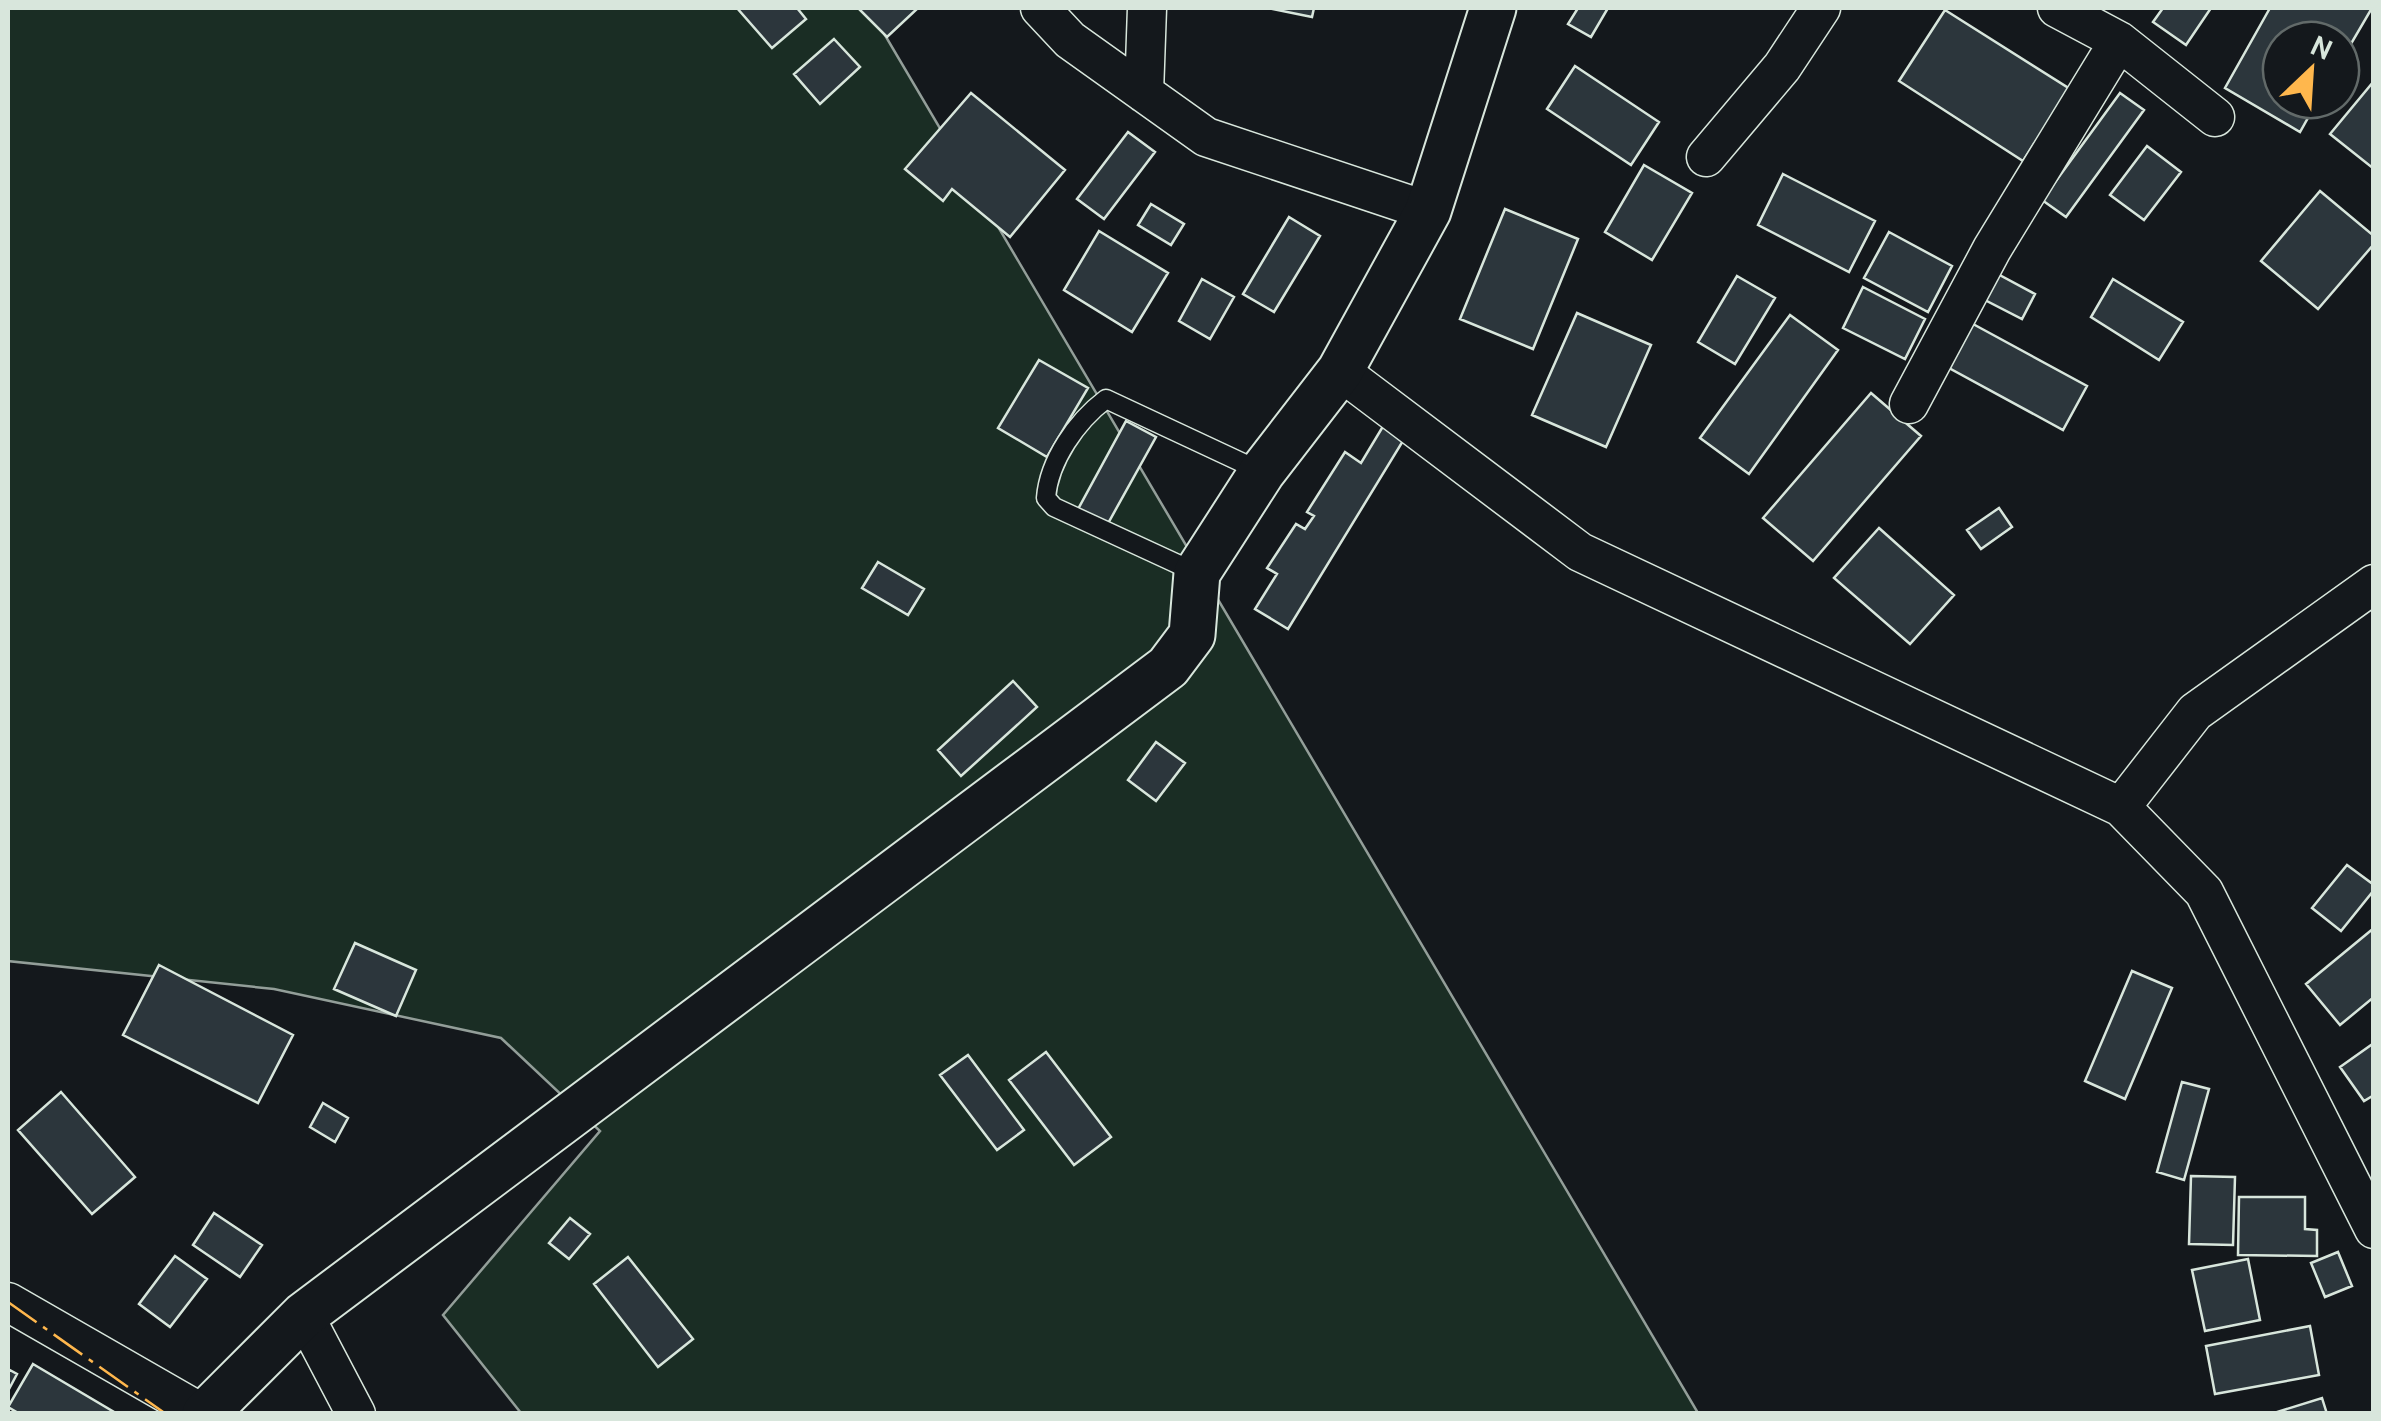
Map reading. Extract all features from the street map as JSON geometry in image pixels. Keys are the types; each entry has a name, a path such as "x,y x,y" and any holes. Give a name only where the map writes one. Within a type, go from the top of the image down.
{"street":[{"path":"1040,8 1070,40 1206,137 1428,211"},
{"path":"1144,93 1148,8"},
{"path":"8,1302 204,1414 304,1315 786,949 1140,693 1168,667 1192,635 1197,573 1262,472 1340,372 1428,211 1493,8"},
{"path":"1706,157 1782,67 1821,8"},
{"path":"2057,8 2119,41 2215,117"},
{"path":"1909,404 1992,249 2119,41"},
{"path":"1340,372 1580,552 2121,806 2204,892 2374,1229"},
{"path":"2121,806 2195,712 2374,584"},
{"path":"304,1315 356,1414"}],"lane":[{"path":"1197,573 1054,508 1046,498 1047,485 1081,418 1106,399 1262,472"}],"green space":[{"path":"8,8 869,8 1698,1413 521,1413 443,1315 600,1131 501,1038 274,989 8,961"}],"building":[{"path":"737,8 797,8 806,19 772,48"},
{"path":"858,8 918,8 887,37"},
{"path":"1267,8 1314,8 1312,17"},
{"path":"1578,8 1608,8 1591,37 1568,24"},
{"path":"2163,8 2211,8 2186,45 2153,22"},
{"path":"2270,8 2372,8 2361,27 2361,20 2263,20"},
{"path":"1945,10 2070,89 2023,161 1899,81"},
{"path":"2261,24 2261,109 2225,88"},
{"path":"834,39 860,67 820,104 794,74"},
{"path":"1575,66 1659,122 1631,165 1547,109"},
{"path":"2374,81 2374,169 2330,134 2342,120 2361,120 2361,97"},
{"path":"971,93 1065,170 1010,237 952,189 943,201 905,169"},
{"path":"2120,93 2144,110 2066,217 2042,200"},
{"path":"2280,120 2307,120 2300,132"},
{"path":"1128,132 1155,152 1104,219 1077,199"},
{"path":"2147,146 2181,172 2144,220 2110,195"},
{"path":"1644,165 1692,193 1652,260 1605,232"},
{"path":"1783,174 1875,221 1849,272 1758,225"},
{"path":"2320,191 2374,236 2374,244 2318,309 2261,261"},
{"path":"1151,204 1184,224 1171,245 1138,225"},
{"path":"1505,209 1578,239 1533,349 1460,319"},
{"path":"1289,217 1320,236 1274,312 1243,294"},
{"path":"1099,231 1168,273 1132,332 1064,290"},
{"path":"1889,232 1952,266 1928,312 1864,278"},
{"path":"1994,272 2035,294 2022,319 1981,298"},
{"path":"1737,276 1775,298 1735,364 1698,342"},
{"path":"1202,279 1234,297 1210,339 1179,321"},
{"path":"2113,279 2183,322 2159,360 2091,317"},
{"path":"1863,287 1925,319 1905,359 1843,328"},
{"path":"1577,313 1651,345 1606,447 1532,415"},
{"path":"1790,315 1838,350 1749,474 1700,438"},
{"path":"1973,324 2087,386 2063,430 1949,368"},
{"path":"1039,360 1088,388 1047,457 998,428"},
{"path":"1871,393 1921,436 1813,561 1763,518"},
{"path":"1126,421 1156,437 1106,527 1077,511"},
{"path":"1385,423 1406,436 1288,629 1255,609 1277,574 1267,568 1296,524 1305,529 1314,516 1307,512 1345,452 1361,463"},
{"path":"1999,508 2012,527 1981,549 1967,530"},
{"path":"1879,528 1954,595 1910,644 1834,578"},
{"path":"878,562 924,589 908,615 862,588"},
{"path":"1013,681 1037,707 961,776 938,750"},
{"path":"1156,742 1185,763 1156,801 1128,780"},
{"path":"2347,865 2374,885 2374,890 2341,931 2312,908"},
{"path":"2374,928 2374,997 2340,1025 2306,984"},
{"path":"355,943 416,970 396,1016 334,989"},
{"path":"159,965 293,1035 258,1103 123,1035"},
{"path":"2132,971 2172,988 2125,1099 2085,1081"},
{"path":"2374,1043 2374,1095 2364,1101 2340,1067"},
{"path":"1046,1052 1111,1137 1074,1165 1009,1080"},
{"path":"968,1055 1024,1130 997,1150 940,1075"},
{"path":"2182,1082 2209,1089 2184,1180 2157,1172"},
{"path":"61,1092 135,1177 92,1214 18,1130"},
{"path":"323,1103 348,1118 335,1142 310,1127"},
{"path":"2191,1176 2235,1177 2233,1245 2189,1244"},
{"path":"2239,1197 2305,1197 2305,1229 2317,1230 2317,1256 2238,1255"},
{"path":"214,1213 262,1245 240,1277 193,1245"},
{"path":"570,1218 590,1234 569,1259 549,1243"},
{"path":"2338,1252 2352,1286 2325,1297 2311,1263"},
{"path":"175,1256 207,1279 170,1327 139,1304"},
{"path":"628,1257 693,1339 658,1367 594,1284"},
{"path":"2248,1259 2260,1320 2205,1331 2192,1270"},
{"path":"2310,1326 2319,1375 2215,1394 2206,1346"},
{"path":"33,1364 114,1414 20,1414 8,1407"},
{"path":"8,1369 17,1374 8,1391"},
{"path":"2322,1398 2327,1414 2271,1414"}],"power":[{"path":"8,1302 166,1414"}]}
